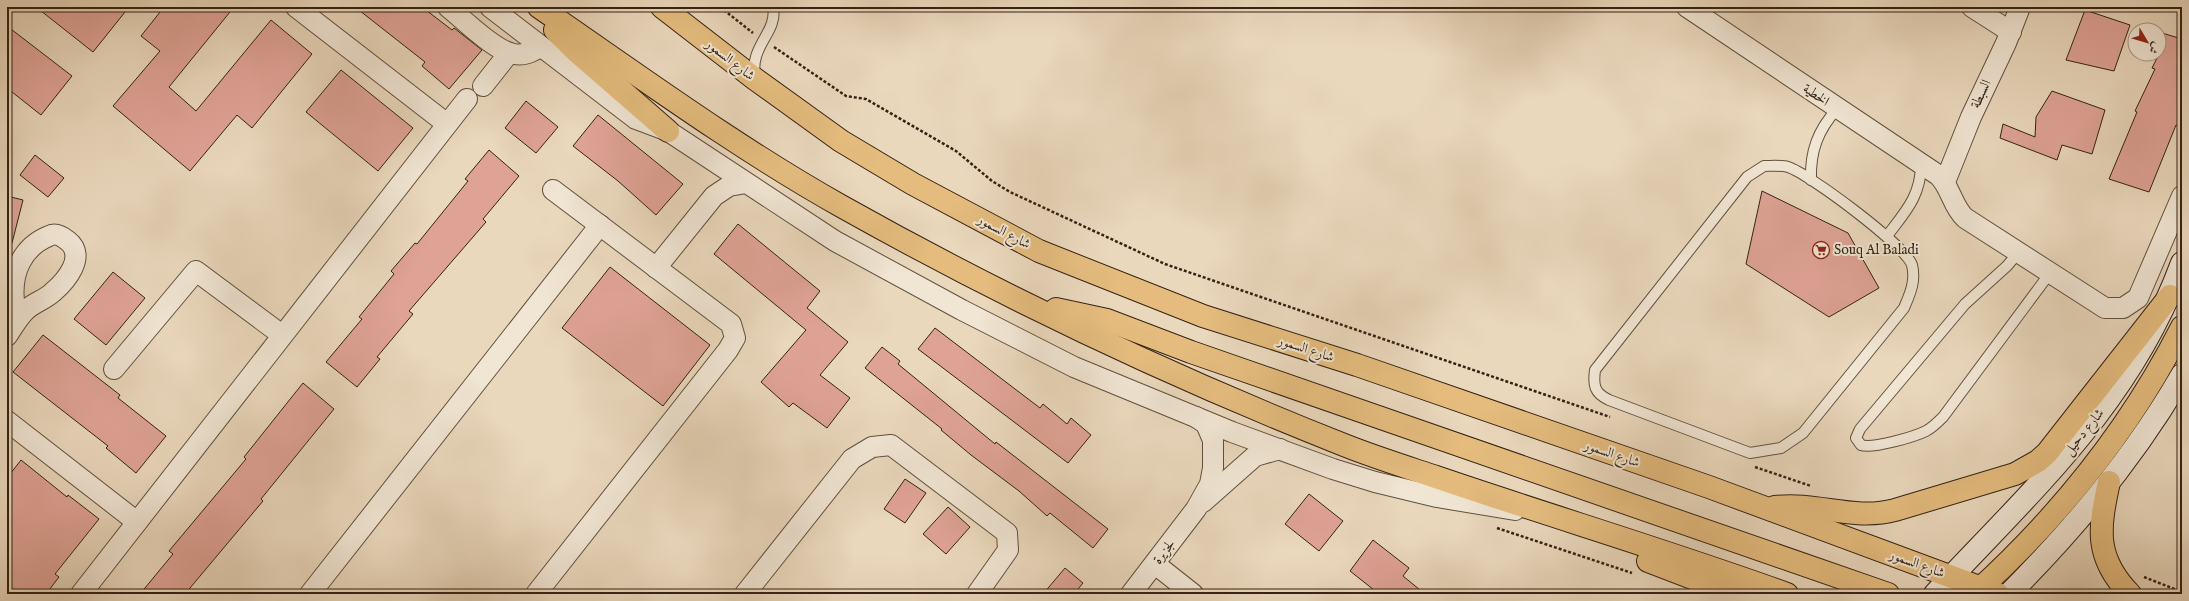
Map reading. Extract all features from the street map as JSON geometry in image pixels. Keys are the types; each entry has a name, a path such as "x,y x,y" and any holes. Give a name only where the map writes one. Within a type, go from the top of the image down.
{"main road":[{"path":"534,7 576,51 668,131"},
{"path":"538,7 738,144 839,205 1016,299 1130,354 1346,446 1543,514 1652,548 1787,594"},
{"name":"شارع السمور","path":"662,7 755,80 841,141 913,184 1040,252 1203,316 1356,365 1768,508 1950,585 1984,592"},
{"name":"شارع دحيل","path":"1934,594 1950,585 2086,432 2136,359 2170,296 2182,263"},
{"path":"1768,508 1802,506 1855,514 1875,514 2003,478 2027,468 2038,461 2051,448 2170,296"},
{"path":"1016,299 1107,320 1199,354 1888,594"},
{"path":"1984,592 2084,478 2117,435 2147,390 2182,328"},
{"path":"2009,594 2062,540 2109,482 2165,406 2182,375"},
{"path":"2109,482 2101,520 2101,540 2110,567 2118,580 2130,594"},
{"path":"1543,514 1600,543 1734,594"}],"street":[{"path":"296,7 448,124"},
{"path":"448,7 498,47 509,53 522,55 540,47"},
{"path":"490,7 631,116 668,131 835,241 962,310 1074,367 1194,415 1232,432 1333,469 1375,482 1464,502 1543,514"},
{"name":"الخطية","path":"1686,7 1921,164 1945,182"},
{"path":"1972,7 2010,32"},
{"name":"السبطة","path":"1945,182 1971,117 2020,7"},
{"path":"483,86 509,53"},
{"path":"81,594 467,98"},
{"path":"708,158 713,175 714,196"},
{"path":"1945,182 1952,201 1959,213 2018,253 2105,308 2123,308 2131,304 2142,290 2182,196"},
{"path":"656,268 714,196 729,186 746,183"},
{"path":"536,594 728,350 735,338 731,324 553,190"},
{"path":"310,594 600,225"},
{"path":"7,310 14,301 13,281 18,267 28,251 38,241 51,234 61,236 71,244 76,254 75,266 66,279 53,293 26,310 7,336"},
{"path":"114,369 196,271 282,335"},
{"name":"لجزيرة","path":"1131,594 1196,509 1210,484 1213,468 1213,440 1206,424 1194,415"},
{"path":"7,420 137,522"},
{"path":"745,594 852,459 872,447 891,445 1007,533 1008,550 998,567 977,594"},
{"name":"لجزيرة","path":"1196,509 1255,456 1280,449"},
{"path":"1155,564 1193,594"}],"lane":[{"path":"755,80 754,63 762,40 771,26 773,7"},
{"path":"1811,180 1813,149 1826,121 1837,109"},
{"path":"1887,236 1913,202 1917,193 1921,164"},
{"path":"1764,166 1789,167 1811,180 1887,236 1912,263 1914,286 1904,308 1803,433 1781,448 1750,453 1599,395 1593,385 1595,370 1747,177 1764,166"},
{"path":"2018,253 2008,266 1965,304 1860,429 1856,438 1861,445 1869,446 1917,435 1935,425 1943,417 2050,273"}],"path":[{"path":"720,7 762,40 846,96 866,99 956,152 992,181 1010,192 1165,264 1612,418"},
{"path":"1754,466 1814,487"},
{"path":"2139,573 2150,581 2182,592"}],"building":[{"path":"36,7 129,7 93,52"},
{"path":"164,7 234,7 169,87 196,111 271,20 312,54 252,128 237,115 190,171 113,106 160,51 141,36"},
{"path":"355,7 422,7 452,30 454,28 482,50 449,89 422,66 425,62"},
{"path":"2085,10 2127,24 2127,34 2114,71 2066,60"},
{"path":"7,26 72,76 41,115 7,88"},
{"path":"2167,34 2182,39 2182,128 2176,125 2149,192 2109,179 2137,112 2135,111 2155,69 2152,68 2155,62 2167,62"},
{"path":"341,70 413,128 378,171 306,112"},
{"path":"2052,91 2105,110 2092,154 2062,145 2057,160 2000,138 2003,124 2035,137 2036,117"},
{"path":"526,101 558,127 536,153 505,128"},
{"path":"598,115 683,184 656,215 618,181 573,146"},
{"path":"489,150 519,176 483,219 486,222 409,311 413,314 377,357 380,359 357,387 326,362 362,319 359,317 394,274 391,271 415,243 417,244 468,181 465,179"},
{"path":"35,155 64,178 48,197 20,175"},
{"path":"1762,191 1848,233 1879,288 1829,317 1746,264"},
{"path":"7,196 23,200 12,243 7,243"},
{"path":"738,224 820,291 807,308 848,342 820,375 850,398 827,428 793,403 789,407 761,382 806,330 714,254"},
{"path":"610,267 710,345 663,406 562,328"},
{"path":"113,272 145,298 106,345 74,319"},
{"path":"935,328 1040,408 1043,404 1067,424 1071,418 1091,435 1068,463 918,349"},
{"path":"43,335 120,395 118,398 166,436 136,473 106,448 108,446 13,372"},
{"path":"882,347 900,361 898,364 995,444 996,442 1108,529 1093,548 1050,513 1047,516 1019,491 971,455 941,430 942,429 865,368"},
{"path":"303,383 334,409 261,499 263,501 185,594 140,594 173,554 169,551 246,459 244,457"},
{"path":"21,460 67,497 68,495 99,519 55,574 59,577 46,594 7,594 7,478"},
{"path":"905,479 926,493 905,523 884,509"},
{"path":"1309,494 1343,521 1319,551 1285,524"},
{"path":"948,507 970,527 946,554 923,534"},
{"path":"1373,540 1409,568 1403,576 1425,594 1379,594 1350,571"},
{"path":"1065,568 1083,583 1074,594 1043,594"}],"place":[{"name":"Souq Al Baladi","path":"1821,250"}]}
